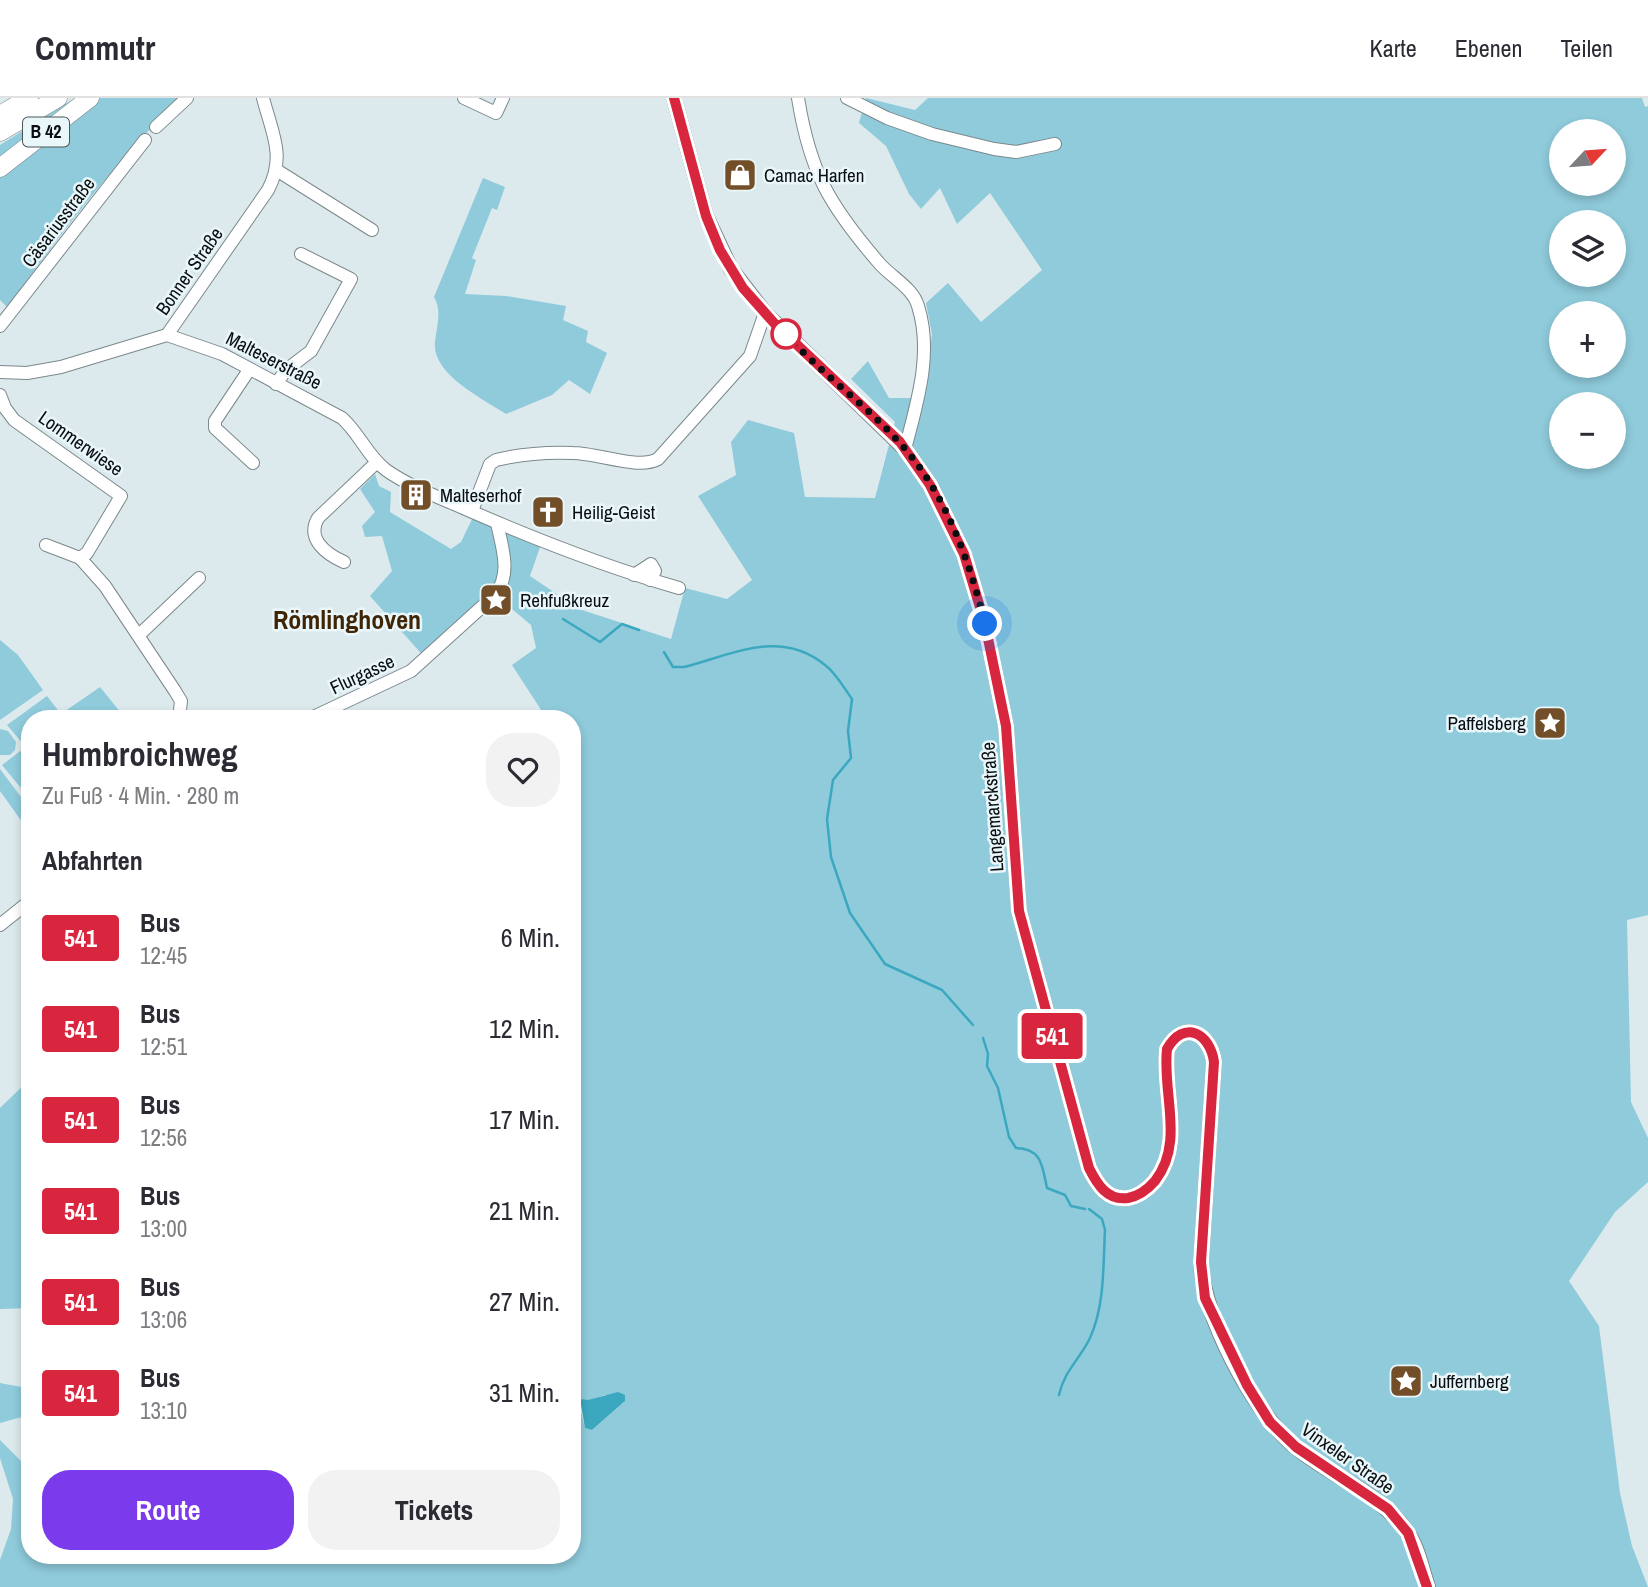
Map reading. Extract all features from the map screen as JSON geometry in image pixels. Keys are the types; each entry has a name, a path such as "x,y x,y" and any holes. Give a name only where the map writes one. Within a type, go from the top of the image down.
{"highway":[{"name":"B 42","path":"0,115 29,98"},
{"name":"B 42","path":"0,132 58,98"},
{"name":"B 42","path":"0,168 90,98"}],"main road":[{"name":"Langemarckstraße","path":"674,98 713,234 743,288 765,313 905,449 948,518 977,593 1006,726 1019,911 1089,1168 1098,1185 1110,1195 1124,1199 1147,1189 1166,1165 1170,1147 1167,1049 1180,1034 1189,1032 1203,1037 1209,1044 1214,1062 1202,1246"},
{"name":"Vinxeler Straße","path":"1202,1246 1205,1298 1259,1405 1296,1447 1388,1509 1408,1533 1427,1587"}],"street":[{"path":"156,127 187,98"},
{"path":"264,98 278,154 278,171 372,230"},
{"path":"464,98 496,113 503,98"},
{"path":"798,98 808,154 833,204 850,229 918,304 925,351 918,397 905,449"},
{"path":"847,98 887,118 932,134 994,149 1016,152 1055,144"},
{"name":"Cäsariusstraße","path":"0,326 145,140"},
{"name":"Bonner Straße","path":"167,335 242,229 278,171"},
{"path":"276,384 286,370 311,351 351,279 301,254"},
{"path":"472,511 490,464 496,460 570,453 601,455 639,464 659,458 750,356 765,313"},
{"path":"0,372 27,373 61,367 167,335"},
{"name":"Malteserstraße","path":"167,335 222,354 342,418 355,429 377,463 387,471 497,523 634,575 679,588"},
{"path":"249,370 215,422 215,428 253,463"},
{"name":"Lommerwiese","path":"0,395 14,420 121,496 87,553 80,558"},
{"path":"344,562 326,554 314,536 313,527 318,518 377,463"},
{"name":"Flurgasse","path":"328,710 411,671 495,595 504,579 505,564 497,523"},
{"path":"46,545 80,558 105,586 181,701 180,710"},
{"path":"139,635 199,578"},
{"path":"0,925 21,908"}],"shaded area":[{"path":"75,98 81,98 0,160 0,145"},
{"path":"99,98 182,98 112,171 7,307 0,300 0,177"},
{"path":"866,98 915,110 928,98 1642,98 1645,107 1648,106 1648,915 1627,920 1631,1102 1648,1138 1648,1182 1615,1212 1569,1281 1599,1326 1620,1493 1632,1546 1648,1587 0,1587 0,1560 11,1529 13,1499 0,1458 0,1440 21,1461 21,1564 581,1564 581,1412 585,1428 592,1430 624,1402 625,1395 605,1395 581,1403 581,710 541,710 512,665 536,648 531,625 495,595 427,660 370,596 392,571 382,536 365,537 362,526 375,512 360,489 375,474 379,486 391,492 390,512 451,549 461,542 475,513 541,544 530,576 579,609 671,639 685,588 727,599 752,580 698,496 736,475 731,442 748,420 794,433 805,497 875,498 895,422 851,379 868,361 889,398 924,398 932,334 926,303 948,283 981,322 1042,270 990,193 957,224 940,188 921,209 909,194 886,146 859,123"},
{"path":"483,178 505,187 497,210 492,208 472,258 476,260 465,294 506,296 566,306 563,320 588,331 586,342 607,353 590,394 569,380 552,395 506,414 460,384 441,364 436,353 438,313 434,297"},
{"path":"0,640 18,655 43,690 0,720"},
{"path":"100,687 119,710 67,710"},
{"path":"47,696 58,710 28,710"},
{"path":"21,715 21,741 7,725"},
{"path":"0,729 8,731 16,742 15,750 10,755 0,755"},
{"path":"21,751 21,788 2,765"},
{"path":"0,769 21,797 21,820 0,791"},
{"path":"21,1088 21,1308 0,1309 0,1108"},
{"path":"0,1383 21,1387 21,1417 0,1423"},
{"path":"618,1392 625,1395 625,1401 592,1430 585,1428 581,1405 581,1399 588,1400"}],"waterway":[{"path":"563,619 600,642 622,624 639,630"},
{"path":"664,652 673,667 684,667 738,651 773,646 791,648 808,654 836,676 852,699 848,731 851,758 833,780 827,819 831,857 850,913 885,964 942,990 973,1025"},
{"path":"983,1038 988,1054 987,1066 998,1088 1009,1137 1016,1148 1031,1151 1036,1155 1042,1165 1047,1188 1065,1195 1071,1206 1085,1209"},
{"path":"1059,1395 1068,1372 1090,1338 1101,1299 1105,1230 1102,1219 1089,1209"}],"bus line":[{"name":"541","path":"674,98 706,216 720,250 743,288 775,324 900,442 930,485 964,554 985,624 1006,726 1019,911 1089,1168 1098,1185 1110,1195 1124,1199 1134,1197 1147,1189 1157,1178 1166,1165 1172,1128 1167,1049 1172,1040 1180,1034 1189,1032 1203,1037 1213,1053 1214,1062 1201,1262 1205,1298 1247,1385 1270,1422 1284,1437 1316,1462 1388,1509 1408,1533 1427,1587"}],"place":[{"name":"Camac Harfen","path":"740,175"},
{"name":"Malteserhof","path":"416,495"},
{"name":"Heilig-Geist","path":"548,512"},
{"name":"Rehfußkreuz","path":"496,600"},
{"name":"Paffelsberg","path":"1550,723"},
{"name":"Juffernberg","path":"1406,1381"}],"district":[{"name":"Römlinghoven","path":"347,620"}],"route":[{"path":"786,334 900,442 930,485 964,554 985,624"}]}
